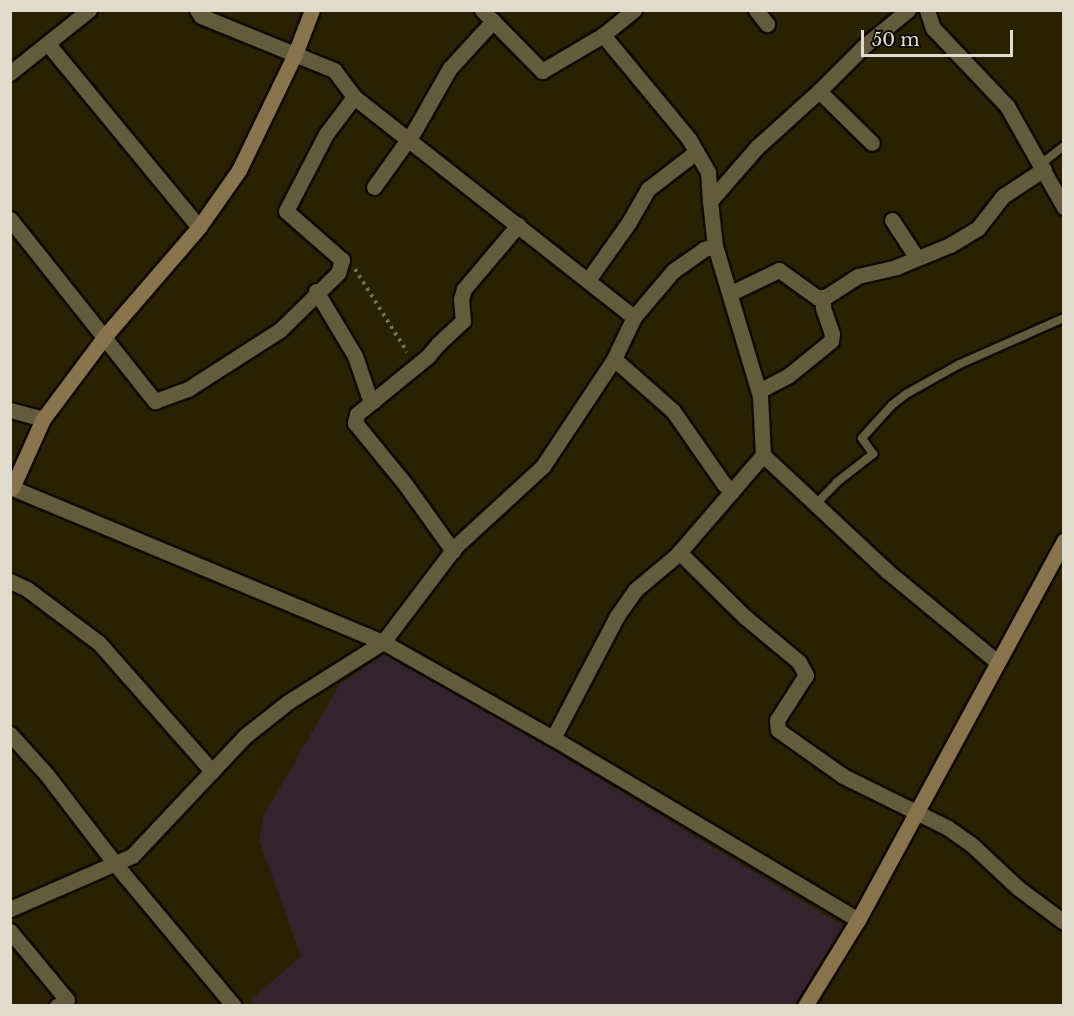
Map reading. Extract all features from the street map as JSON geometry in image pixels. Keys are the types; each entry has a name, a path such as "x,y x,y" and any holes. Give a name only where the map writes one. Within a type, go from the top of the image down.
{"street":[{"path":"10,73 89,10"},
{"path":"197,10 201,16 334,70 354,97 634,317"},
{"path":"312,10 295,54 239,170 199,227 105,336 43,419 11,487 383,642 553,738 858,920"},
{"path":"374,187 408,139 450,68 488,16 542,71 603,35 634,10"},
{"path":"756,10 767,24"},
{"path":"710,201 757,147 819,91 863,47 908,10"},
{"path":"927,10 933,28 1007,106 1064,207"},
{"path":"603,35 689,139 708,172 715,246 759,391 763,455 887,572 996,661"},
{"path":"48,44 199,227"},
{"path":"819,91 872,143"},
{"path":"10,219 155,401 188,388 280,330 316,291 338,273 342,260 286,211 326,134 354,97"},
{"path":"588,280 629,222 648,189 696,152"},
{"path":"731,293 779,270 818,298 822,297 858,276 950,245 978,228 1003,196 1042,167"},
{"path":"892,220 917,258"},
{"path":"453,551 405,484 355,423 357,414 415,366 463,321 461,299 464,289 518,225"},
{"path":"10,909 116,865 132,856 245,736 288,702 383,642 453,551 543,466 614,359 634,317 673,271 704,249 715,246"},
{"path":"316,291 355,356 373,401"},
{"path":"759,391 789,375 831,341 832,334 823,308 822,297"},
{"path":"614,359 673,411 724,484 732,491"},
{"path":"10,410 43,419"},
{"path":"553,738 617,616 635,590 679,552 763,455"},
{"path":"805,1005 858,920 996,661 1064,540"},
{"path":"679,552 745,616 799,662 806,675 777,720 778,730 843,776 948,828 971,844 1018,888 1064,922"},
{"path":"10,581 27,589 99,643 212,771"},
{"path":"10,734 47,775 116,865 234,1005"},
{"path":"10,931 65,1004"}],"lane":[{"path":"1042,167 1064,146"},
{"path":"816,504 837,482 873,454 862,438 892,405 906,394 960,364 1064,318"}],"path":[{"path":"340,267 355,269 415,366"}],"shaded area":[{"path":"389,651 843,926 794,1005 256,1006 251,1000 301,956 259,840 264,815 340,684"}]}
